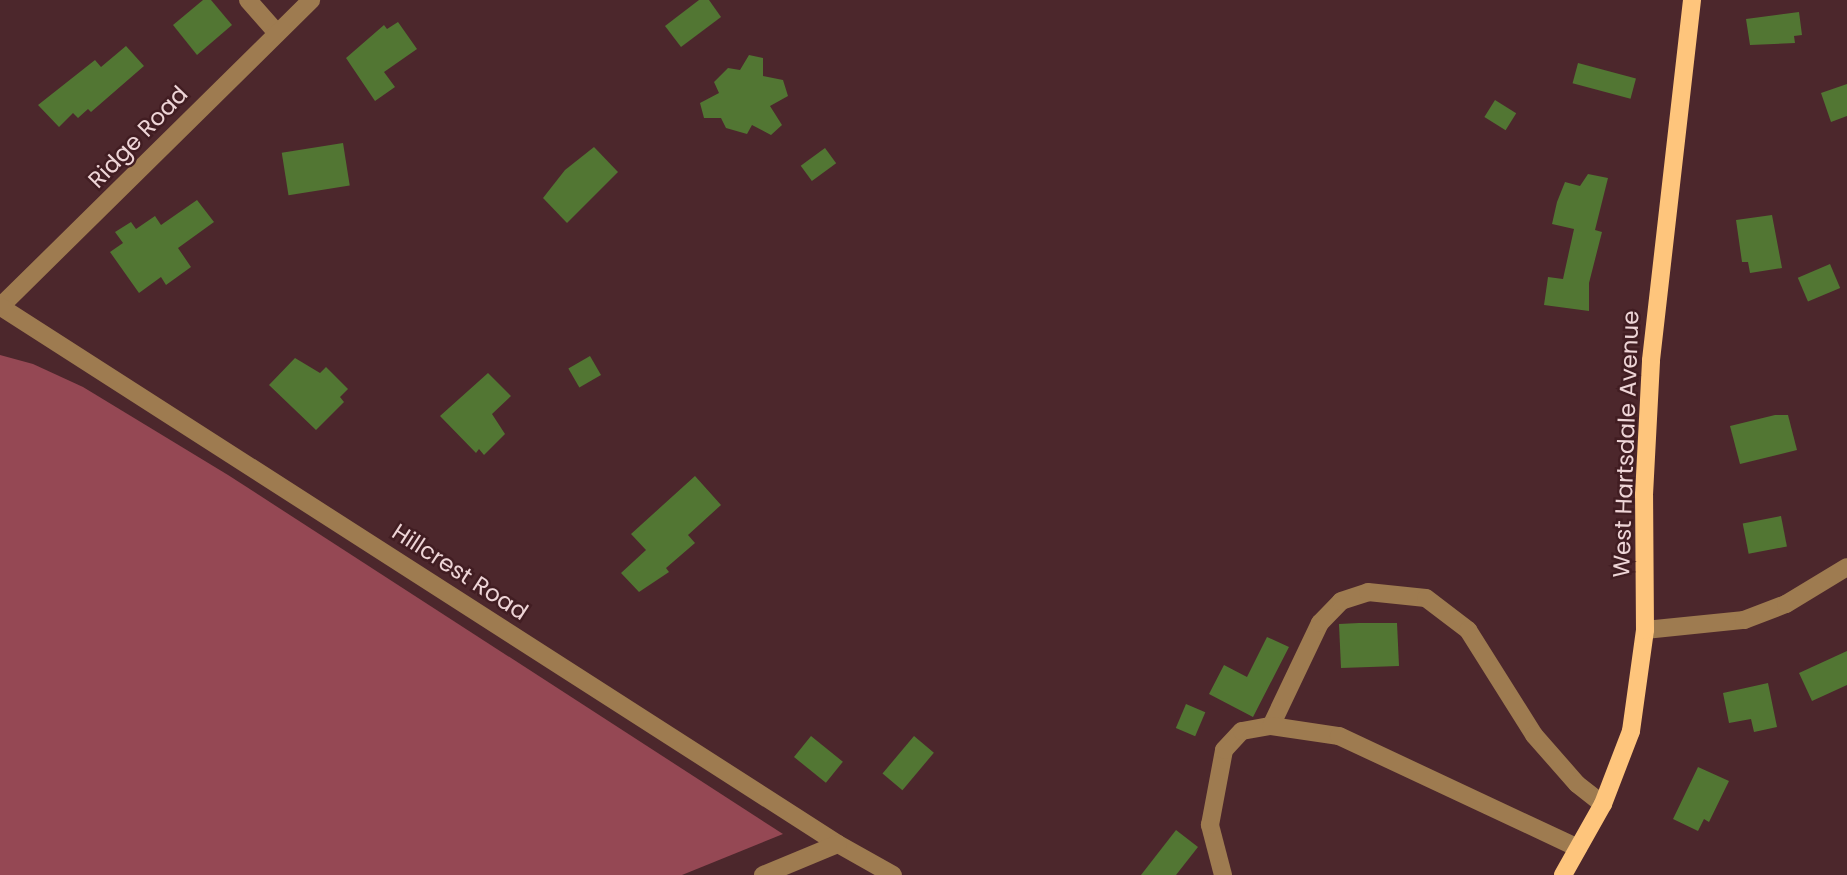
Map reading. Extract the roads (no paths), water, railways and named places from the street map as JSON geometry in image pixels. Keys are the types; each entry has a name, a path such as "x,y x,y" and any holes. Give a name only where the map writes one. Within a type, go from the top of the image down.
{"main road":[{"name":"West Hartsdale Avenue","path":"1563,875 1603,804 1631,731 1645,630 1644,495 1651,360 1692,0"}],"street":[{"path":"248,0 277,33"},
{"name":"Ridge Road","path":"1,307 311,0"},
{"name":"Hillcrest Road","path":"1,307 838,844 893,875"},
{"path":"1645,630 1744,620 1786,604 1847,567"},
{"path":"1271,726 1320,623 1341,601 1368,592 1426,598 1468,629 1542,746 1577,784 1603,804"},
{"path":"1223,875 1210,825 1224,750 1242,731 1271,726 1339,736 1578,848"},
{"path":"763,875 838,844"}]}
